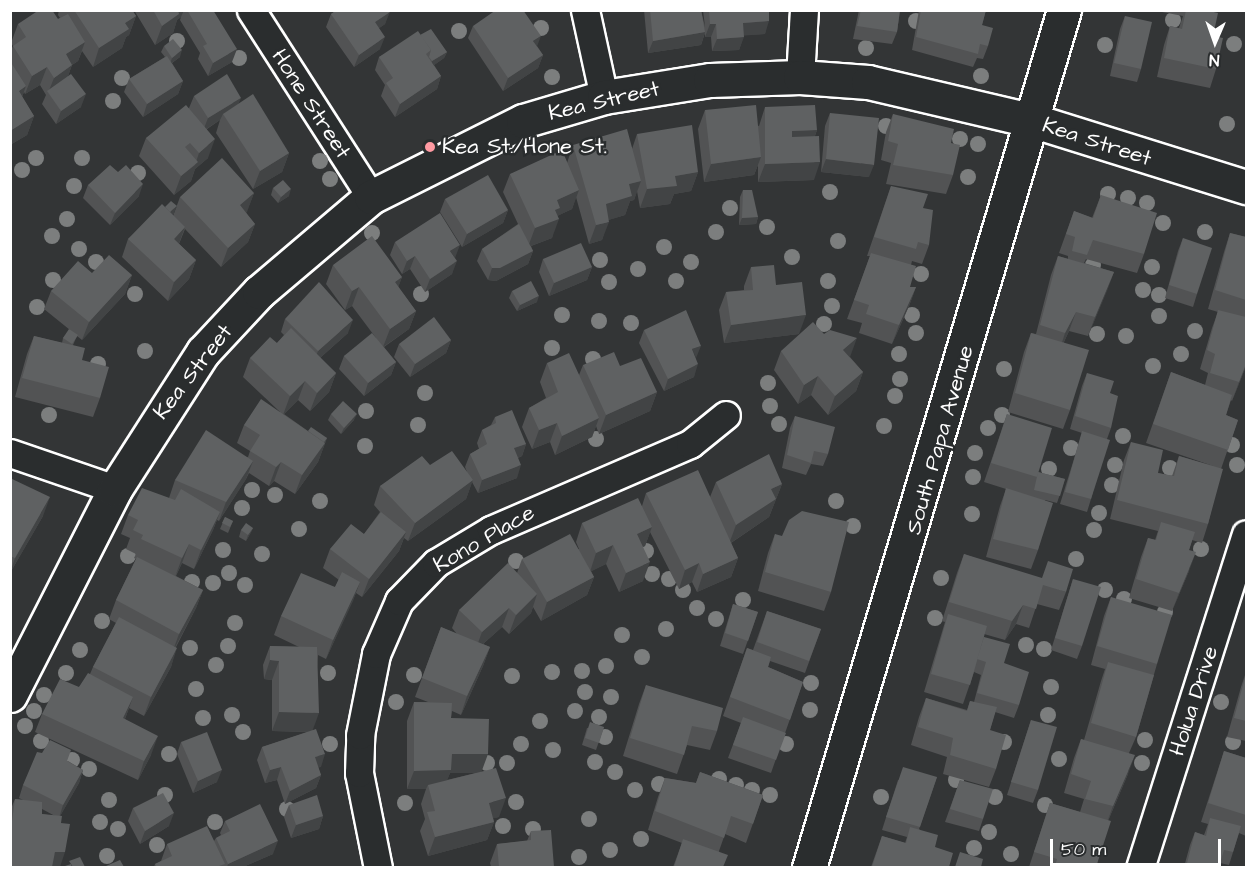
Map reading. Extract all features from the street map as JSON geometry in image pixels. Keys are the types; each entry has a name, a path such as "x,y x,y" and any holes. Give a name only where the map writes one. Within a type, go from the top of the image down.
{"street":[{"name":"Hone Street","path":"251,10 371,197"},
{"path":"585,10 604,97"},
{"path":"800,77 804,10"},
{"name":"South Papa Avenue","path":"809,867 1034,121 1064,10"},
{"name":"Kea Street","path":"10,695 115,489 203,352 259,292 371,197 524,120 604,97 710,80 800,77 925,92 1034,121 1246,187"},
{"name":"Kono Place","path":"373,866 358,773 360,735 376,654 399,602 436,563 491,530 690,444 726,415"},
{"path":"10,453 115,489"},
{"name":"Holua Drive","path":"1140,867 1235,616 1246,534"}],"building":[{"path":"39,10 52,10 58,19 68,14 85,42 66,54 72,65 54,78 47,67 32,76 13,46 26,37 18,24"},
{"path":"74,10 132,10 136,16 125,23 129,29 99,48"},
{"path":"153,10 178,10 179,14 162,26"},
{"path":"187,10 213,10 237,49 213,63 203,46 207,44"},
{"path":"337,10 389,10 390,12 375,22 385,37 359,55 331,14"},
{"path":"496,10 523,10 541,36 533,41 543,55 508,78 473,26"},
{"path":"650,10 701,10 705,32 653,41"},
{"path":"709,10 769,10 769,21 743,23 744,37 717,39 716,24 710,24"},
{"path":"861,10 900,10 897,32 857,26"},
{"path":"921,10 986,10 982,25 993,28 988,46 980,44 978,54 916,37"},
{"path":"1186,10 1218,13 1213,36 1223,38 1216,69 1164,58 1170,26 1182,29"},
{"path":"1125,16 1152,22 1141,69 1114,63"},
{"path":"431,29 447,52 432,61 429,57 431,50 420,35"},
{"path":"418,31 431,50 426,54 441,76 400,104 386,83 393,78 379,57"},
{"path":"173,39 182,50 172,58 164,46"},
{"path":"167,56 183,81 147,104 129,79"},
{"path":"10,61 26,86 19,91 34,116 10,131"},
{"path":"71,74 86,94 61,111 47,91"},
{"path":"227,74 241,98 208,118 194,96"},
{"path":"253,94 289,153 260,171 223,114"},
{"path":"186,105 215,139 199,153 190,143 185,147 198,162 181,176 146,138"},
{"path":"756,105 761,157 711,164 705,110"},
{"path":"815,105 817,130 792,131 792,137 819,136 820,162 765,164 765,107"},
{"path":"830,113 879,118 874,165 826,159"},
{"path":"893,114 954,129 951,143 960,145 953,175 893,165 898,144 888,141"},
{"path":"692,125 698,172 675,176 677,186 647,189 637,134"},
{"path":"627,129 641,181 629,184 632,196 606,204 609,222 596,225 573,145"},
{"path":"562,150 579,190 557,200 560,208 555,210 559,219 535,228 510,174"},
{"path":"222,158 254,193 240,205 255,224 228,248 180,197"},
{"path":"110,165 118,172 126,165 143,184 115,213 88,185"},
{"path":"488,175 508,210 467,234 445,199"},
{"path":"283,180 291,189 281,197 273,188"},
{"path":"891,186 928,194 923,208 933,210 929,245 918,242 916,249 874,237"},
{"path":"743,190 752,190 758,217 742,218"},
{"path":"1101,195 1157,213 1144,254 1093,240 1087,255 1072,251 1075,237 1066,234 1074,211 1093,218"},
{"path":"171,201 177,206 170,212 165,207"},
{"path":"162,204 185,227 174,239 196,260 174,282 128,239"},
{"path":"440,213 460,245 450,251 457,261 430,279 415,256 407,261 395,242"},
{"path":"519,224 533,251 500,268 492,268 482,249"},
{"path":"1230,233 1246,237 1246,300 1215,290"},
{"path":"372,236 402,277 395,282 416,311 390,329 359,287 352,291 333,265"},
{"path":"1183,238 1212,248 1197,294 1169,285"},
{"path":"581,243 592,267 554,283 543,259"},
{"path":"871,253 916,266 910,287 916,287 899,325 866,314 869,305 854,300"},
{"path":"109,255 132,275 89,322 51,291 78,261 92,273"},
{"path":"1058,256 1114,272 1095,317 1076,312 1065,333 1040,325"},
{"path":"774,265 776,285 802,282 806,315 731,325 726,292 753,290 751,267"},
{"path":"531,281 539,296 520,305 512,291"},
{"path":"319,282 353,320 318,351 285,319"},
{"path":"686,310 701,346 692,349 698,364 668,379 644,330"},
{"path":"1218,310 1246,317 1246,364 1239,382 1210,373 1215,354 1207,350"},
{"path":"434,317 451,340 415,364 399,344"},
{"path":"813,322 824,334 830,330 857,338 843,350 863,372 835,396 818,376 804,385 781,351"},
{"path":"291,328 336,373 317,393 305,381 290,396 250,358 270,337 277,343"},
{"path":"69,329 78,335 72,344 63,338"},
{"path":"372,333 396,362 368,383 344,356"},
{"path":"1031,333 1089,350 1070,410 1015,393"},
{"path":"34,336 85,348 82,360 109,367 100,398 22,378"},
{"path":"614,352 620,366 641,358 657,392 606,415 583,365"},
{"path":"569,353 599,418 562,436 557,423 539,430 529,408 558,392 547,363"},
{"path":"1171,372 1232,395 1226,415 1238,420 1228,450 1153,424"},
{"path":"1087,373 1114,381 1110,393 1118,396 1111,428 1075,416"},
{"path":"261,399 325,443 302,475 281,462 276,467 250,451 260,435 244,425"},
{"path":"343,401 357,414 344,428 331,414"},
{"path":"512,410 526,444 514,448 521,465 482,480 470,454 487,444 482,430 496,423 495,417"},
{"path":"1007,414 1052,428 1037,477 991,463"},
{"path":"795,416 835,427 828,454 814,451 811,463 787,455"},
{"path":"311,427 327,438 324,442 308,431"},
{"path":"206,430 253,461 226,502 175,480"},
{"path":"1082,431 1110,440 1091,499 1065,492"},
{"path":"1131,442 1163,450 1158,473 1174,476 1179,456 1223,469 1208,524 1117,500"},
{"path":"452,451 473,480 415,523 380,486 422,456 430,465"},
{"path":"769,454 782,484 771,489 776,499 736,525 716,482"},
{"path":"698,470 738,558 703,574 699,563 685,570 646,493"},
{"path":"1038,472 1065,479 1060,496 1034,490"},
{"path":"10,478 50,497 15,558 10,556"},
{"path":"142,488 175,500 181,489 220,512 201,550 189,544 182,558 141,539 143,535 133,530 138,520 128,515"},
{"path":"1006,488 1053,503 1038,550 993,539"},
{"path":"638,498 652,527 637,534 650,562 626,573 613,545 596,553 582,523"},
{"path":"802,511 849,522 831,592 765,572 775,534 782,536 789,520"},
{"path":"381,512 406,532 369,579 330,549 351,524 364,534"},
{"path":"225,517 233,521 230,527 222,523"},
{"path":"1161,522 1195,532 1189,550 1196,552 1179,593 1136,579 1148,538 1156,540"},
{"path":"246,523 253,528 248,535 241,530"},
{"path":"570,534 594,577 547,602 522,559"},
{"path":"964,554 1042,578 1048,561 1073,569 1066,592 1043,585 1036,609 1023,605 1012,621 949,602"},
{"path":"137,557 203,590 179,634 116,600"},
{"path":"508,563 537,594 516,615 509,608 482,632 459,610"},
{"path":"342,572 360,582 333,640 281,616 301,573 335,587"},
{"path":"1073,579 1101,587 1082,646 1055,638"},
{"path":"1111,597 1172,615 1157,664 1097,646"},
{"path":"733,604 758,612 748,641 725,633"},
{"path":"767,611 821,629 809,661 757,642"},
{"path":"948,614 987,626 970,685 931,674"},
{"path":"119,617 177,648 151,697 93,667"},
{"path":"441,627 490,647 467,696 422,678"},
{"path":"984,637 1010,644 1004,663 1029,672 1019,705 977,693 986,662 977,659"},
{"path":"270,646 317,647 319,713 279,712 279,661 270,660"},
{"path":"747,648 771,657 768,667 803,682 790,720 730,697"},
{"path":"1108,662 1154,675 1136,737 1091,723"},
{"path":"88,673 133,697 123,718 158,736 144,761 42,714 60,679 79,687"},
{"path":"1246,674 1246,721 1234,718"},
{"path":"646,685 723,708 717,731 692,726 684,755 630,738"},
{"path":"926,698 967,711 970,701 997,707 990,730 1006,735 996,769 950,755 953,738 918,727"},
{"path":"414,702 452,703 451,718 489,719 488,754 452,754 451,770 414,771"},
{"path":"743,717 786,733 776,760 733,745"},
{"path":"1031,720 1057,727 1038,790 1011,782"},
{"path":"590,722 604,727 599,743 585,738"},
{"path":"316,729 325,754 315,757 321,775 290,791 281,767 270,770 262,747"},
{"path":"207,732 222,770 198,781 181,742"},
{"path":"1081,739 1135,755 1113,806 1085,799 1091,781 1071,774"},
{"path":"50,740 71,750 67,761 83,770 63,805 23,785 37,752 42,753"},
{"path":"1224,751 1246,758 1246,815 1208,803"},
{"path":"903,767 937,777 920,827 886,817"},
{"path":"496,768 506,798 489,803 494,822 435,837 427,812 435,811 428,785"},
{"path":"700,772 763,795 753,824 731,816 724,838 655,811 665,778 696,783"},
{"path":"960,780 993,789 983,819 950,809"},
{"path":"163,793 174,813 145,831 133,808"},
{"path":"317,795 323,816 296,825 289,805"},
{"path":"15,799 42,802 42,814 62,816 61,823 70,824 65,852 55,852 52,867 10,867 10,821 12,821"},
{"path":"1050,803 1111,821 1096,867 1055,866 1057,859 1034,852"},
{"path":"260,804 278,841 228,864 216,838 230,831 225,821"},
{"path":"1210,818 1241,826 1233,852 1224,850 1219,867 1186,867 1195,832 1206,836"},
{"path":"207,826 225,864 216,867 157,867 155,864 172,856 167,844"},
{"path":"910,827 938,835 935,847 953,853 949,867 872,867 882,836 906,843"},
{"path":"551,830 554,867 499,867 497,844 531,840 531,831"},
{"path":"683,839 728,855 723,867 674,867"},
{"path":"960,852 983,859 981,867 955,867"},
{"path":"80,857 85,867 73,867 69,861"},
{"path":"120,860 124,867 106,867 106,866"}],"place":[{"name":"Kea St./Hone St.","path":"430,147"}]}
